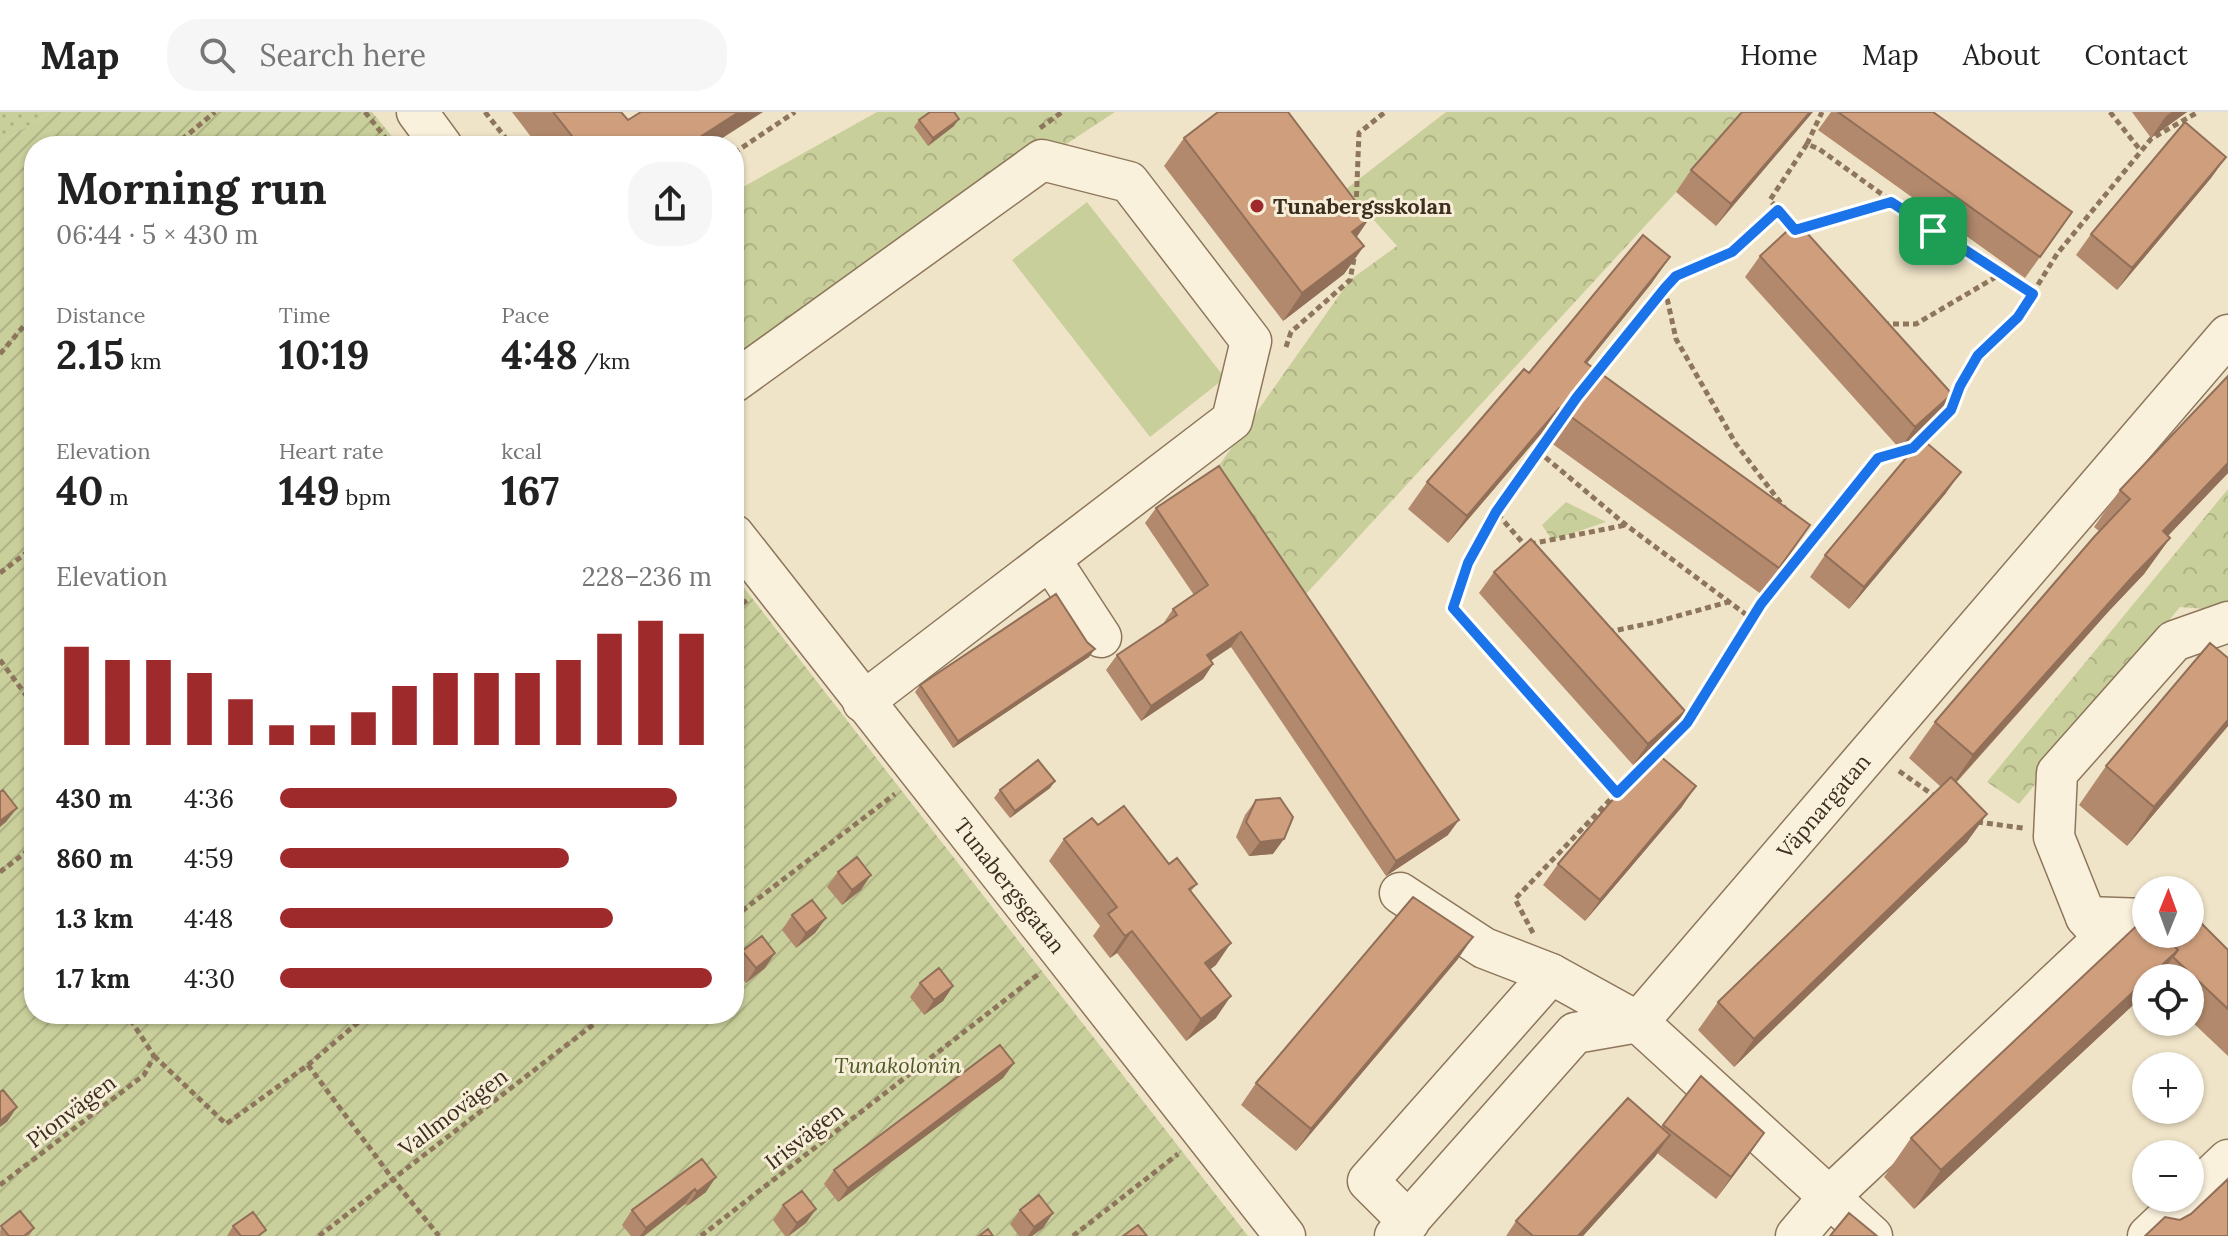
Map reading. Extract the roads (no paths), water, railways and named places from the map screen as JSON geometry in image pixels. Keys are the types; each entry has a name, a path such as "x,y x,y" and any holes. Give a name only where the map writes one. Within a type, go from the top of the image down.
{"street":[{"path":"417,112 435,136"},
{"path":"744,375 1042,160 1129,182 1251,341 1232,420 863,702"},
{"name":"Väpnargatan","path":"1638,1022 2228,335"},
{"name":"Tunabergsgatan","path":"744,548 1285,1236"},
{"path":"1050,559 1101,637"},
{"path":"1796,1236 1829,1197 2104,938 2086,917 2054,837 2057,773 2174,641 2228,622"},
{"path":"1400,893 1484,948 1551,974 1638,1022 1872,1236"},
{"path":"2086,917 2132,919"},
{"path":"1551,974 1368,1181 1402,1229 1575,1033 1638,1022"},
{"path":"2204,1183 2228,1160"},
{"path":"2148,1236 2173,1212"}],"place":[{"name":"Tunabergsskolan","path":"1257,206"}],"park label":[{"name":"Tunakolonin","path":"898,1065"}]}
